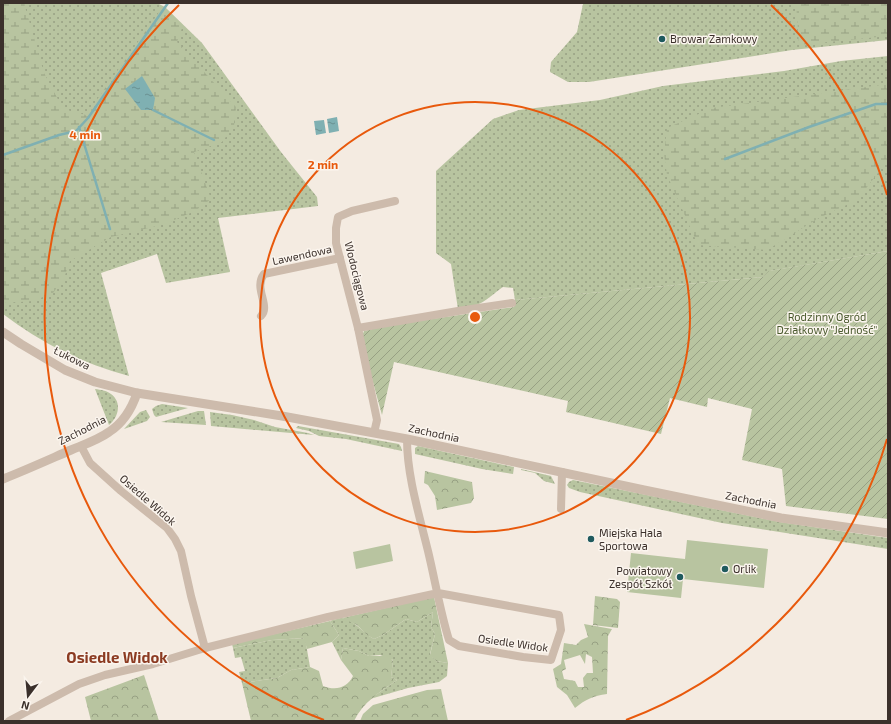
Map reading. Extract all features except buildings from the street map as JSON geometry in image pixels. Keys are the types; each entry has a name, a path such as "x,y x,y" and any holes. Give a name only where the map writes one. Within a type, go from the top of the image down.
{"street":[{"name":"Wodociągowa","path":"374,433 377,420 358,328 336,243 336,228 338,217 395,201"},
{"name":"Lawendowa","path":"261,316 264,310 260,282 264,274 340,258"},
{"name":"Wodociągowa","path":"358,328 512,303"},
{"name":"Łukowa","path":"3,332 65,370 95,382 137,392"},
{"name":"Zachodnia","path":"3,479 81,446 109,432 117,426 133,404 137,392 282,416 407,439 781,518 888,533"},
{"name":"Osiedle Widok","path":"9,721 79,684 105,675 153,664 206,648 328,617 438,593 559,615 561,630 551,660 456,646 449,640 438,593 413,484 407,454 407,439"},
{"name":"Osiedle Widok","path":"81,446 90,463 121,491 167,528 175,538 181,551 191,596 206,648"},
{"path":"561,509 562,472"}],"green space":[{"path":"3,3 157,3 165,7 202,43 281,152 317,197 318,206 218,218 230,272 166,283 157,254 101,273 129,376 79,359 47,343 3,314"},
{"path":"3,3 24,3 44,73 63,109 86,115 162,8 182,28 177,42 236,107 234,126 222,142 194,152 211,199 195,211 165,224 111,237 70,261 64,278 53,293 33,301 6,303 3,302"},
{"path":"796,3 888,3 888,36 799,45"},
{"path":"888,3 888,40 792,50 589,82 568,82 550,72 551,62 577,32 583,4"},
{"path":"888,56 888,251 770,271 763,277 515,300 513,288 503,287 478,305 458,309 451,264 436,253 436,171 493,119 519,110 600,100 663,86 784,71 841,61"},
{"path":"888,84 888,160 857,200 819,218 767,250 698,245 667,175 664,154 667,128 712,108"},
{"name":"Rodzinny Ogród Działkowy \"Jedność\"","path":"888,251 888,519 786,506 782,469 742,460 752,409 708,398 707,407 670,398 661,434 566,412 568,401 394,362 382,415 361,339 364,331 384,326 514,307 515,300 763,277 769,271"},
{"path":"95,389 103,390 109,393 117,401 117,414 109,425"},
{"path":"162,404 188,408 156,417 152,409"},
{"path":"146,410 150,417 147,421 124,429 140,412"},
{"path":"198,411 204,411 206,425 161,422"},
{"path":"210,412 232,415 275,427 314,435 211,426"},
{"path":"298,426 399,444 402,451 346,439 319,436 309,431 296,428"},
{"path":"418,446 514,467 513,474 482,469 415,454 415,448"},
{"path":"521,469 551,476 555,484 544,481 535,473"},
{"path":"425,471 472,482 474,498 471,503 437,510 435,496 428,485 424,483"},
{"path":"573,480 780,522 888,538 888,549 722,523 580,492 569,488 567,485"},
{"path":"687,540 768,549 764,588 683,579 681,598 627,592 631,553 685,559"},
{"path":"390,544 393,561 356,569 353,552"},
{"path":"595,596 617,599 620,602 618,628 593,625"},
{"path":"434,597 448,663 436,661 430,655 435,634 431,627 433,612 417,622 406,619 383,635 374,639 367,635 357,625 342,618"},
{"path":"433,612 431,627 435,634 430,654 436,661 448,663 447,676 439,682 408,688 370,699 397,680 391,677 393,660 380,655 369,656 359,651 343,648 341,660 332,642 339,635 330,621 341,618 347,619 374,639 383,635 406,619 417,622"},
{"path":"330,621 339,635 332,642 307,649 304,638 272,640 233,648 232,644"},
{"path":"584,624 612,629 608,636 607,694 590,698 575,708 567,695 557,687 553,669 561,664 564,643 576,645 581,640 588,637","holes":["586,654 592,657 593,673 587,673 583,678 584,687 578,687 575,681 564,679 562,671 566,669 564,660 580,655 585,664"]},
{"path":"305,638 310,667 291,670 277,678 242,683 239,672 245,671 241,657 235,658 233,648 272,640"},
{"path":"343,648 359,651 369,656 389,656 393,661 391,677 397,680 378,693 367,703 354,721 251,721 242,683 277,678 291,670 310,667 319,671 323,686 337,688 344,686 353,676 341,660"},
{"path":"144,675 159,721 91,721 85,697"},
{"path":"441,689 448,721 360,721 363,714 373,705 427,690"}],"water":[{"path":"142,76 155,98 153,110 141,110 125,89"},
{"path":"337,117 339,131 329,133 327,119"},
{"path":"324,120 326,133 316,135 314,121"}],"waterway":[{"path":"3,155 59,135 76,131 88,118 168,3"},
{"path":"725,159 809,127 876,104 888,104"},
{"path":"153,110 214,140"},
{"path":"79,127 110,229"}],"place":[{"name":"Browar Zamkowy","path":"662,39"},
{"name":"Miejska Hala Sportowa","path":"591,539"},
{"name":"Orlik","path":"725,569"},
{"name":"Powiatowy Zespół Szkół","path":"680,577"}],"district":[{"name":"Osiedle Widok","path":"117,658"}]}
